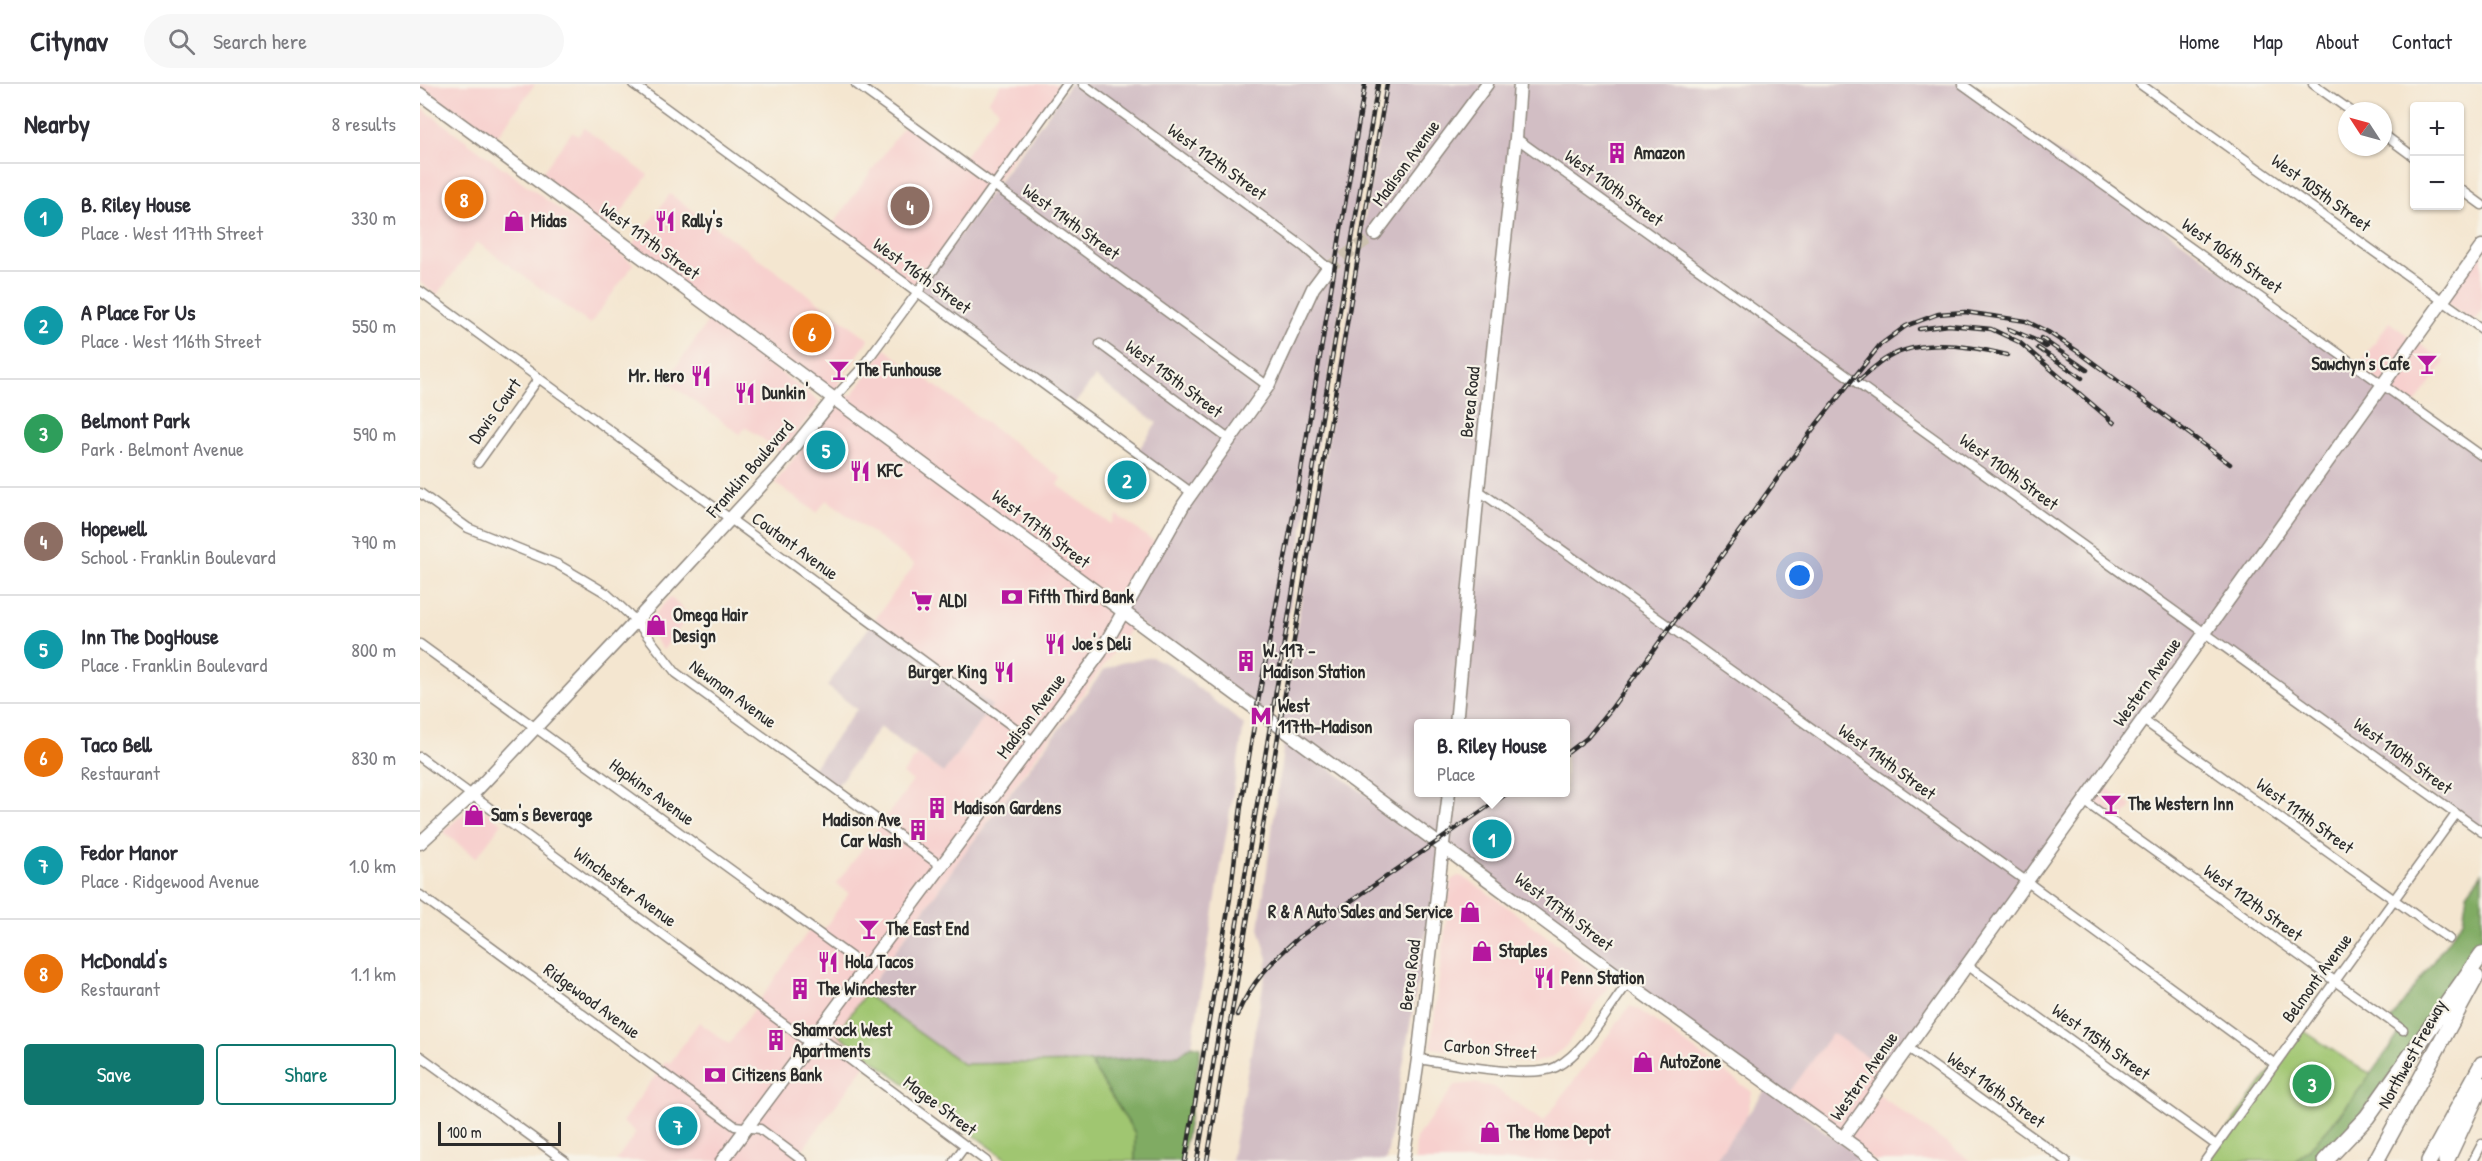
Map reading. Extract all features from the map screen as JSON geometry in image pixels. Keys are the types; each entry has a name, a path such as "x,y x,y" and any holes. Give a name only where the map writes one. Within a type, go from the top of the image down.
{"highway":[{"path":"2325,1161 2367,1117 2482,954"},
{"name":"Northwest Freeway","path":"2376,1161 2482,967"},
{"path":"2429,1161 2482,1064"},
{"path":"2446,1161 2482,1084"}],"main road":[{"name":"Madison Avenue","path":"1375,234 1487,84"},
{"name":"Berea Road","path":"1456,719 1520,84"},
{"name":"West 117th Street","path":"420,94 1875,1161"},
{"name":"Western Avenue","path":"1843,1138 2482,246"},
{"name":"Madison Avenue","path":"722,1161 1100,653 1192,493 1268,386 1312,288 1328,268"},
{"name":"Franklin Boulevard","path":"420,843 472,795 731,519 791,453 834,398"},
{"name":"Berea Road","path":"1403,1161 1418,1059 1449,797"}],"street":[{"name":"West 116th Street","path":"633,84 1192,493"},
{"name":"West 114th Street","path":"856,84 1268,386"},
{"name":"Franklin Boulevard","path":"834,398 860,370 1067,84"},
{"name":"West 112th Street","path":"1083,84 1304,247 1328,268"},
{"name":"West 106th Street","path":"1962,84 2482,456"},
{"name":"West 105th Street","path":"2140,84 2482,328"},
{"path":"2313,84 2338,102"},
{"name":"West 110th Street","path":"1516,138 2482,832"},
{"path":"2392,140 2414,156"},
{"path":"2464,192 2482,205"},
{"name":"Coutant Avenue","path":"420,291 1034,742"},
{"name":"West 115th Street","path":"1100,344 1230,440"},
{"name":"Davis Court","path":"478,463 539,378"},
{"name":"West 114th Street","path":"1478,490 2026,881 2275,1064"},
{"name":"Newman Avenue","path":"420,493 468,528 557,564 606,593 636,621 676,674 941,866"},
{"name":"Hopkins Avenue","path":"420,644 865,967"},
{"name":"West 111th Street","path":"2143,720 2449,939"},
{"name":"Winchester Avenue","path":"420,757 814,1039"},
{"name":"West 112th Street","path":"2084,801 2403,1030"},
{"name":"Belmont Avenue","path":"2205,1161 2456,814"},
{"name":"Ridgewood Avenue","path":"420,895 735,1126 760,1129 803,1161"},
{"name":"West 115th Street","path":"1967,965 2216,1145"},
{"name":"Carbon Street","path":"1418,1059 1533,1073 1554,1068 1581,1047 1628,982"},
{"name":"Magee Street","path":"814,1039 986,1161"},
{"name":"West 116th Street","path":"1907,1047 2066,1161"},
{"path":"420,1056 565,1161"},
{"path":"2474,1161 2482,1144"},
{"path":"954,1161 965,1146"}],"shaded area":[{"path":"420,84 535,84 490,146 420,94"},
{"path":"1001,84 1065,84 917,293 830,228 907,122 961,161 999,110 988,101"},
{"path":"1070,84 1378,84 1271,720 1123,611 1192,493 1137,452 1157,423 1095,377 1073,406 917,293"},
{"path":"1387,84 1962,84 2482,456 2482,832 2204,633 1889,1072 1832,1033 1786,1097 1280,727"},
{"path":"420,107 634,264 590,324 477,242 437,295 420,282"},
{"path":"584,128 648,175 607,232 536,181 572,132 578,136"},
{"path":"670,194 869,339 839,383 835,398 853,394 885,349 1062,478 1058,485 1111,524 1117,515 1160,546 1135,623 960,859 837,1032 871,1058 794,1161 616,1161 636,1133 622,1122 666,1061 670,1063 699,1022 729,1044 812,926 822,932 849,893 836,884 913,781 903,774 917,755 943,773 992,706 875,619 915,564 826,500 817,513 775,483 837,402 630,249"},
{"path":"2482,246 2482,311 2474,322 2442,300"},
{"path":"710,319 820,402 782,453 746,427 740,434 666,381"},
{"path":"2389,322 2445,362 2413,406 2358,366"},
{"path":"670,597 689,615 663,650 645,625"},
{"path":"875,619 992,706 943,773 880,727 836,787 812,770 857,709 827,686"},
{"path":"1152,657 1171,666 1244,725 1192,1045 1179,1055 1090,1062 963,1064 865,994 960,859 1104,670 1120,663"},
{"path":"1285,735 1441,850 1386,1161 1231,1161 1268,959 1259,928"},
{"path":"2098,781 2132,806 2118,825 2084,801"},
{"path":"474,803 502,823 476,858 443,832"},
{"path":"1458,876 1498,900 1607,981 1608,987 1565,1047 1550,1058 1532,1063 1434,1048 1431,1045 1451,880"},
{"path":"1630,1006 1638,1009 1752,1092 1747,1116 1714,1161 1415,1161 1416,1138 1455,1085 1474,1083 1494,1087 1543,1122"},
{"path":"1832,1032 1889,1072 1875,1092 1971,1161 1875,1161 1786,1097"},
{"path":"1767,1088 1865,1161 1714,1161"}],"green space":[{"path":"2482,873 2482,954 2325,1161 2295,1161 2311,1147 2339,1115 2402,1030 2390,1021 2463,920 2467,893"},
{"path":"865,994 963,1064 1090,1062 1135,1133 1135,1161 1009,1161 837,1033"},
{"path":"2301,1029 2372,1074 2317,1142 2295,1161 2205,1161"},
{"path":"1192,1045 1201,1047 1182,1161 1135,1161 1135,1133 1090,1062 1179,1055"}],"tunnel":[{"path":"1328,268 1375,234"}],"railway":[{"path":"1185,1161 1230,898 1241,806 1257,707 1298,489 1365,84"},
{"path":"1197,1161 1378,84"},
{"path":"1207,1161 1387,84"},
{"path":"1570,751 1587,738 1611,709 1816,425 1880,345 1906,326 1938,314 1965,312 2026,321 2080,353 2230,464"},
{"path":"1919,329 1949,325 1991,329 2019,342 2114,423"},
{"path":"2009,329 2046,347"},
{"path":"2041,338 2087,370"},
{"path":"1859,380 1889,357 1916,347 1963,347 2007,355"},
{"path":"2038,348 2082,378"},
{"path":"1237,1015 1263,972 1299,937 1502,797"}],"place":[{"name":"Amazon","path":"1617,153"},
{"name":"McDonald's","path":"464,199"},
{"name":"Hopewell","path":"910,206"},
{"name":"Midas","path":"514,221"},
{"name":"Rally's","path":"665,221"},
{"name":"Taco Bell","path":"812,333"},
{"name":"Sawchyn's Cafe","path":"2427,364"},
{"name":"The Funhouse","path":"839,370"},
{"name":"Mr. Hero","path":"701,376"},
{"name":"Dunkin'","path":"745,393"},
{"name":"Inn The DogHouse","path":"826,450"},
{"name":"KFC","path":"860,471"},
{"name":"A Place For Us","path":"1127,480"},
{"name":"Fifth Third Bank","path":"1012,597"},
{"name":"ALDI","path":"922,601"},
{"name":"Omega Hair Design","path":"656,625"},
{"name":"Joe's Deli","path":"1055,644"},
{"name":"W. 117 - Madison Station","path":"1246,661"},
{"name":"Burger King","path":"1004,672"},
{"name":"West 117th–Madison","path":"1261,716"},
{"name":"The Western Inn","path":"2111,804"},
{"name":"Madison Gardens","path":"937,808"},
{"name":"Sam's Beverage","path":"474,815"},
{"name":"Madison Ave Car Wash","path":"918,830"},
{"name":"B. Riley House","path":"1492,839"},
{"name":"R & A Auto Sales and Service","path":"1470,912"},
{"name":"The East End","path":"869,929"},
{"name":"Staples","path":"1482,951"},
{"name":"Hola Tacos","path":"828,962"},
{"name":"Penn Station","path":"1544,978"},
{"name":"The Winchester","path":"800,989"},
{"name":"Shamrock West Apartments","path":"776,1040"},
{"name":"AutoZone","path":"1643,1062"},
{"name":"Citizens Bank","path":"715,1075"},
{"name":"Belmont Park","path":"2312,1084"},
{"name":"Fedor Manor","path":"678,1126"},
{"name":"The Home Depot","path":"1490,1132"}]}
